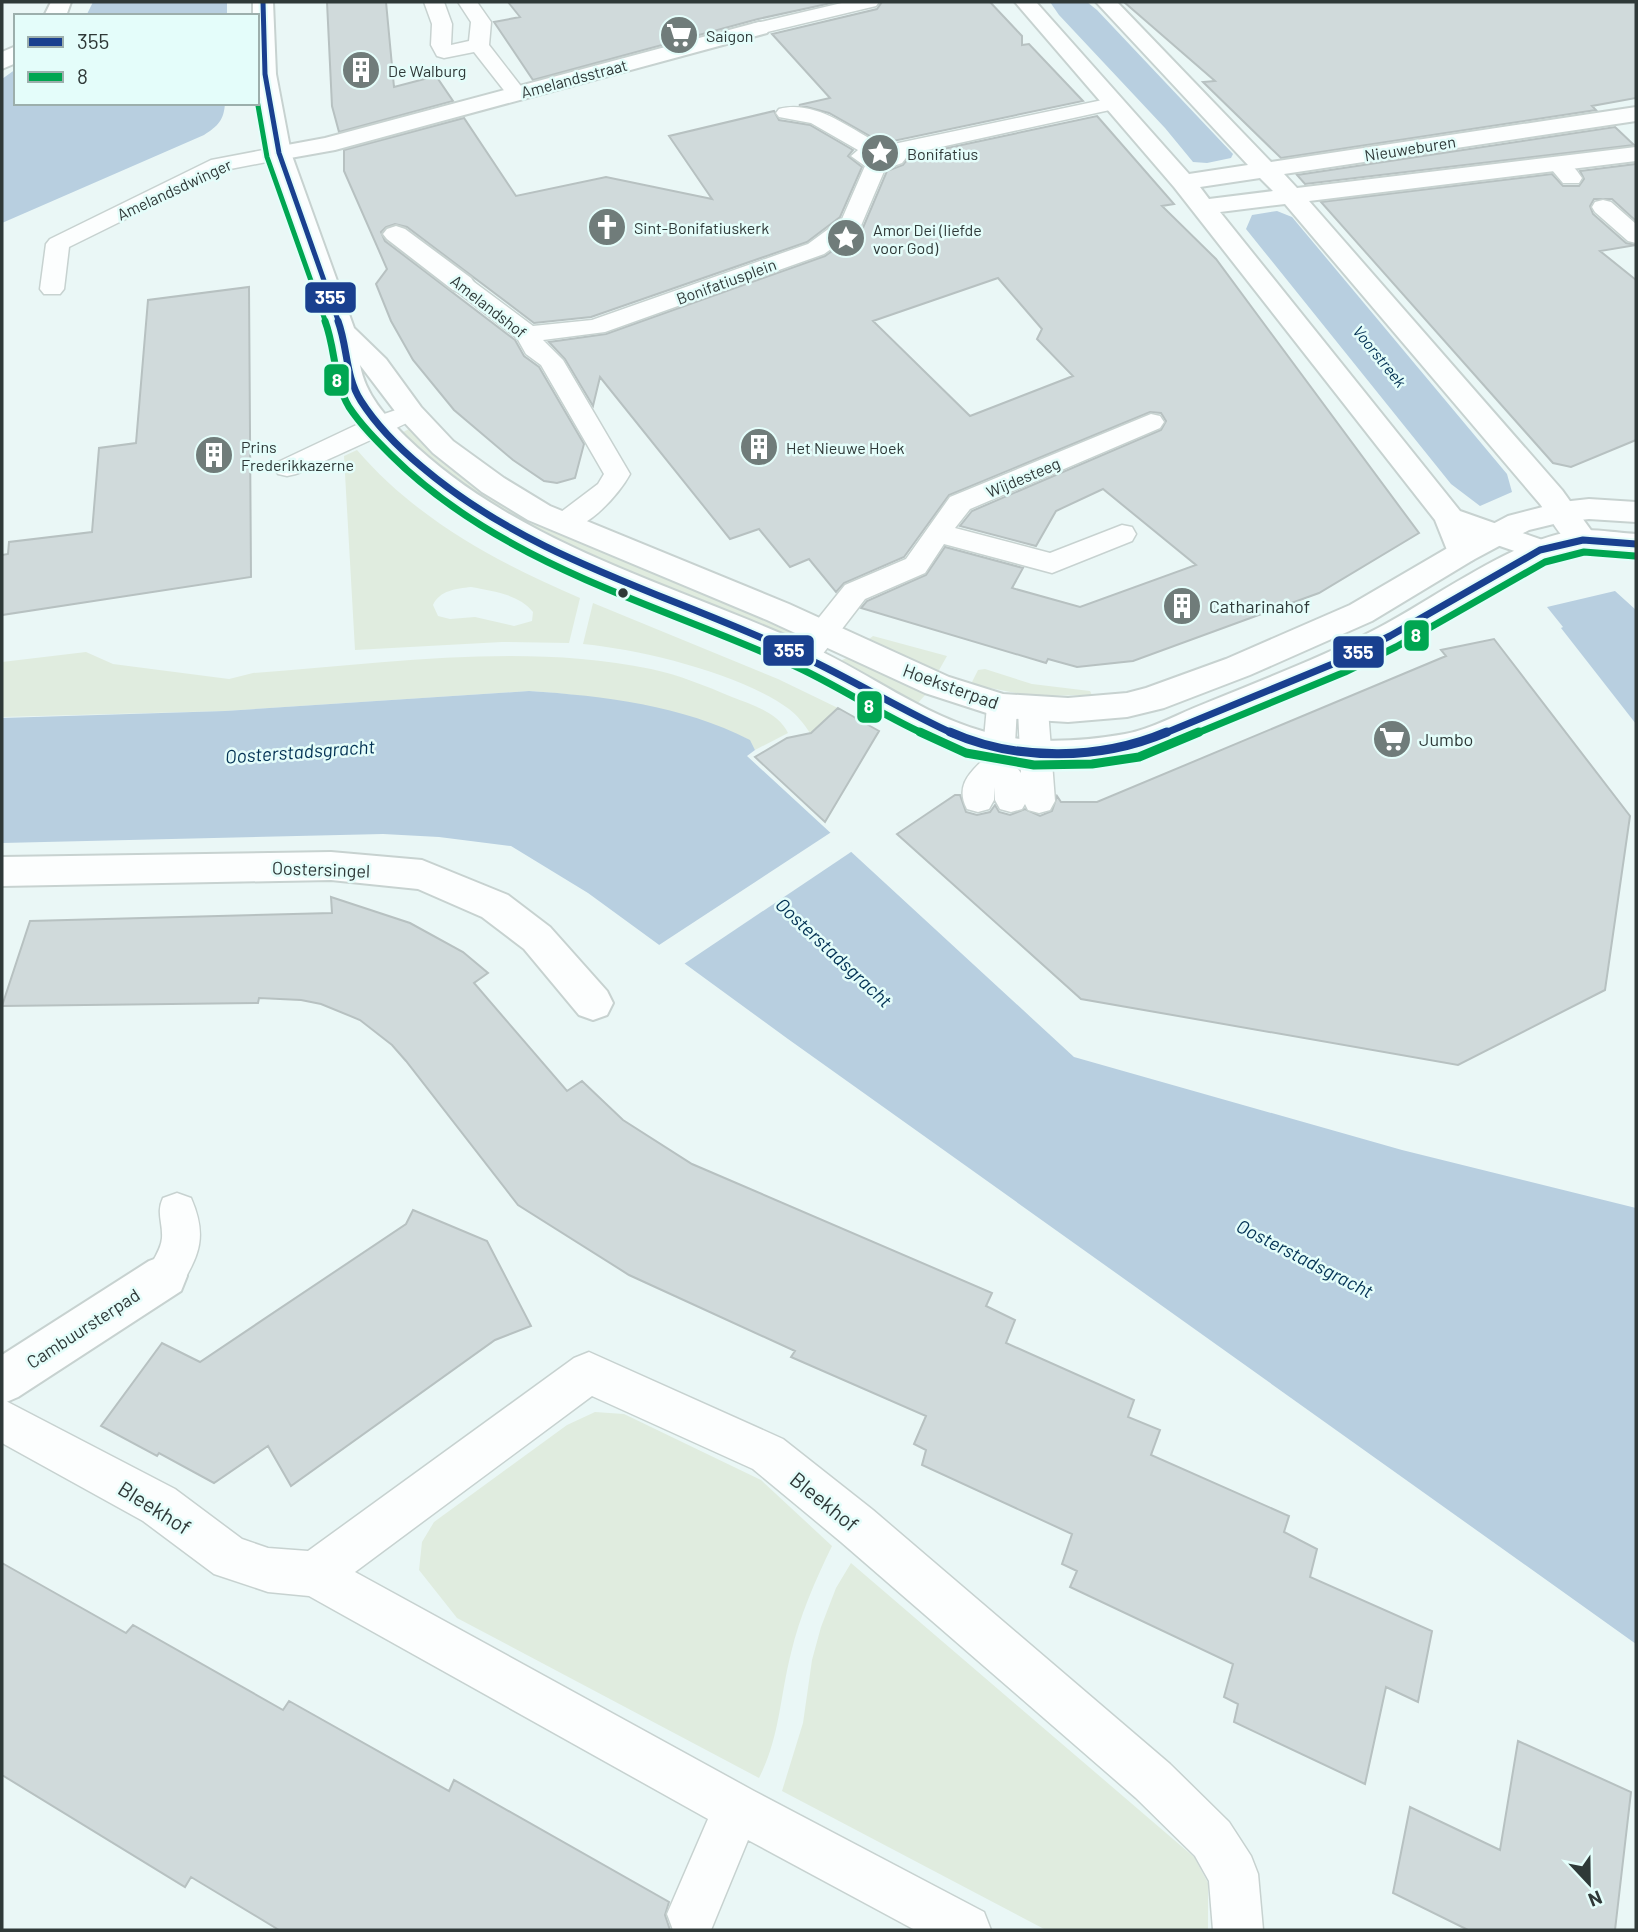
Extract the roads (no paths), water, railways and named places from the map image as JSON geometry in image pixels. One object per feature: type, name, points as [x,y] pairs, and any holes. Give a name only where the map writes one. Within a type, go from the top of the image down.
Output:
[{"type":"street","points":[[264,2],[265,74],[279,153],[342,331],[348,375],[360,400],[378,425]]},
{"type":"street","points":[[1026,2],[1112,104],[1183,182],[1448,516],[1458,536],[1462,553]]},
{"type":"street","points":[[1106,2],[1290,195],[1562,512],[1583,540]]},
{"type":"street","name":"Amelandsstraat","points":[[279,153],[327,145],[759,28]]},
{"type":"street","name":"Nieuweburen","points":[[1183,182],[1636,114]]},
{"type":"street","name":"Nieuweburen","points":[[1203,207],[1290,195],[1564,171],[1636,154]]},
{"type":"street","name":"Amelandshof","points":[[396,234],[462,284]]},
{"type":"street","points":[[342,331],[376,365],[411,413]]},
{"type":"street","name":"Hoeksterpad","points":[[411,413],[443,447],[493,485],[539,513],[813,645],[919,719],[970,741],[998,757],[1118,749],[1174,731],[1340,661],[1390,636],[1540,550],[1583,540],[1636,544]]},
{"type":"street","name":"Hoeksterpad","points":[[378,425],[411,458],[457,497],[533,542],[813,645],[1017,708],[1114,707],[1177,691],[1361,613],[1462,553],[1519,523],[1562,512],[1589,509],[1636,512]]},
{"type":"street","points":[[1448,516],[1540,550]]},
{"type":"street","name":"Oostersingel","points":[[2,872],[331,866],[422,875],[495,906],[537,938],[593,1003]]},
{"type":"street","name":"Cambuursterpad","points":[[2,1381],[165,1276]]},
{"type":"lane","points":[[434,2],[442,24],[440,45],[444,52],[479,45]]},
{"type":"lane","points":[[468,2],[481,22],[479,45],[517,94]]},
{"type":"lane","name":"Amelandsstraat","points":[[759,28],[869,2]]},
{"type":"lane","points":[[786,113],[817,117],[880,153],[1112,104]]},
{"type":"lane","name":"Amelandsdwinger","points":[[52,289],[58,244],[219,164],[279,153]]},
{"type":"lane","name":"Bonifatiusplein","points":[[528,334],[596,327],[816,249],[852,223],[880,153]]},
{"type":"lane","points":[[1603,207],[1636,236]]},
{"type":"lane","name":"Amelandshof","points":[[462,284],[528,334],[535,349],[551,360],[617,474],[608,490],[563,524]]},
{"type":"lane","points":[[287,468],[378,425],[411,413]]},
{"type":"lane","name":"Wijdesteeg","points":[[813,645],[855,592],[917,564],[960,503],[1151,422]]},
{"type":"lane","points":[[938,533],[1052,563],[1122,534]]},
{"type":"lane","points":[[998,757],[1011,783],[1025,801],[1035,753],[1017,708]]},
{"type":"lane","points":[[978,800],[979,783],[998,757],[1017,708]]},
{"type":"lane","points":[[165,1276],[183,1238],[177,1211]]},
{"type":"lane","name":"Bleekhof","points":[[314,1574],[589,1373],[768,1454],[899,1562],[1153,1781],[1212,1839],[1233,1874],[1238,1930]]},
{"type":"lane","name":"Bleekhof","points":[[2,1420],[159,1505],[230,1558],[268,1570],[314,1574],[737,1808],[966,1930]]},
{"type":"lane","points":[[692,1914],[737,1808]]},
{"type":"water","points":[[93,2],[227,2],[227,14],[87,14]]},
{"type":"water","points":[[1050,2],[1087,2],[1097,10],[1233,154],[1231,158],[1207,163],[1193,162]]},
{"type":"water","points":[[14,70],[14,105],[225,105],[219,122],[204,135],[2,223],[2,79]]},
{"type":"water","name":"Voorstreek","points":[[1277,211],[1292,217],[1507,474],[1512,492],[1480,506],[1451,484],[1246,229],[1252,215]]},
{"type":"water","points":[[1615,591],[1636,610],[1636,724],[1547,607]]},
{"type":"water","name":"Oosterstadsgracht","points":[[529,691],[614,699],[670,710],[724,728],[750,740],[755,750],[747,756],[1074,1057],[1402,1150],[1636,1208],[1636,1644],[788,1039],[588,893],[511,846],[439,837],[383,834],[2,843],[2,718],[225,711]]},
{"type":"place","name":"Saigon","points":[[679,35]]},
{"type":"place","name":"De Walburg","points":[[361,70]]},
{"type":"place","name":"Bonifatius","points":[[880,153]]},
{"type":"place","name":"Sint-Bonifatiuskerk","points":[[607,227]]},
{"type":"place","name":"Amor Dei (liefde voor God)","points":[[846,238]]},
{"type":"place","name":"Het Nieuwe Hoek","points":[[759,447]]},
{"type":"place","name":"Prins Frederikkazerne","points":[[214,455]]},
{"type":"place","name":"Catharinahof","points":[[1182,606]]},
{"type":"place","name":"Jumbo","points":[[1392,739]]}]
